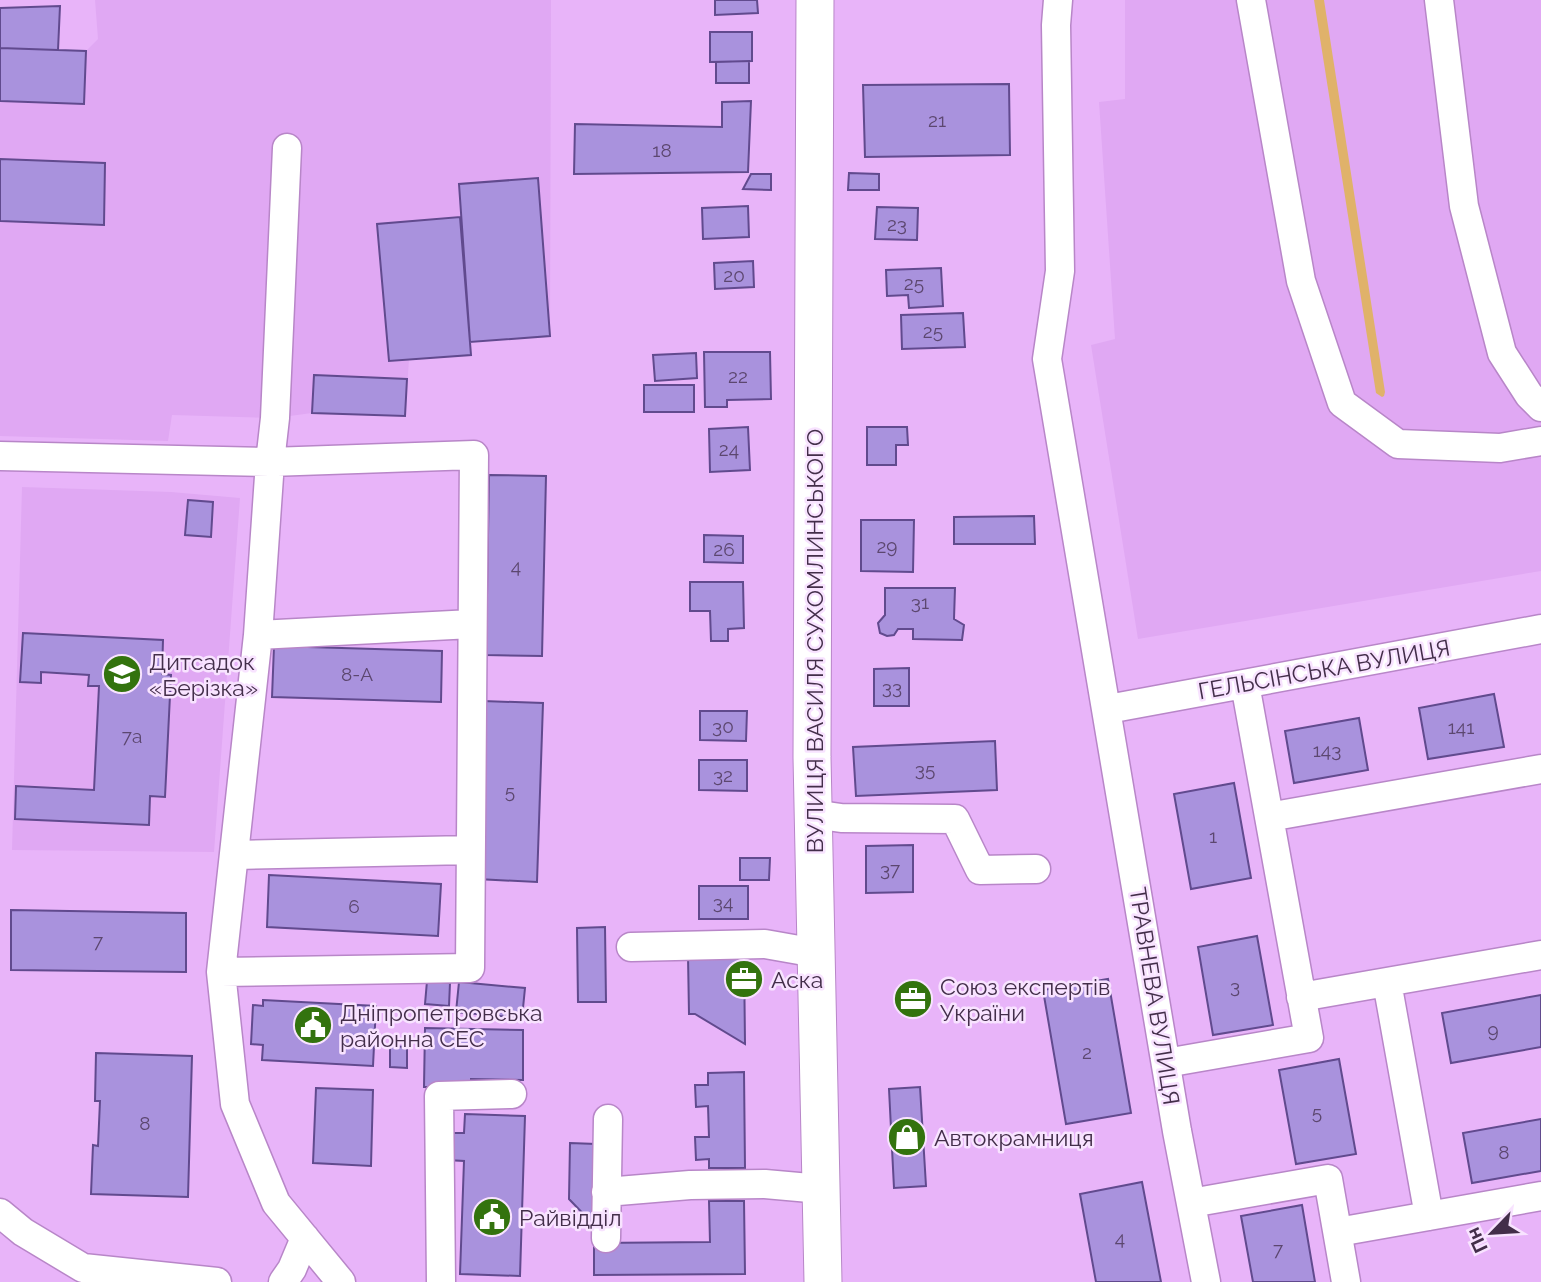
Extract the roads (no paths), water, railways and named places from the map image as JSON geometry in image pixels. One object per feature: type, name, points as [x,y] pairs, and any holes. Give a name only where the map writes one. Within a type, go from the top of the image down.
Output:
[{"type":"main road","name":"ВУЛИЦЯ ВАСИЛЯ СУХОМЛИНСЬКОГО","points":[[815,0],[813,814],[823,1282]]},
{"type":"street","name":"ТРАВНЕВА ВУЛИЦЯ","points":[[1058,0],[1056,25],[1060,271],[1047,359],[1166,1063],[1206,1282]]},
{"type":"street","points":[[1251,0],[1301,281],[1342,403],[1398,444],[1500,448],[1541,441]]},
{"type":"street","points":[[1439,0],[1467,219],[1502,353],[1529,396],[1541,407]]},
{"type":"street","points":[[287,148],[275,418],[258,635],[236,855],[221,972],[235,1104],[276,1203],[341,1282]]},
{"type":"street","points":[[0,456],[270,462],[474,455],[470,968],[221,972]]},
{"type":"street","points":[[258,635],[472,624]]},
{"type":"street","name":"ГЕЛЬСІНСЬКА ВУЛИЦЯ","points":[[1108,709],[1541,629]]},
{"type":"street","points":[[1166,1063],[1309,1038],[1245,684]]},
{"type":"street","points":[[1269,817],[1541,769]]},
{"type":"street","points":[[813,814],[841,818],[955,820],[980,870],[1036,869]]},
{"type":"street","points":[[236,855],[470,850]]},
{"type":"street","points":[[631,947],[765,944],[816,953]]},
{"type":"street","points":[[1301,997],[1541,955]]},
{"type":"street","points":[[1387,982],[1429,1216]]},
{"type":"street","points":[[441,1282],[439,1096],[512,1094]]},
{"type":"street","points":[[606,1238],[608,1119]]},
{"type":"street","points":[[1191,1203],[1328,1179],[1346,1282]]},
{"type":"street","points":[[606,1192],[690,1185],[765,1184],[821,1189]]},
{"type":"street","points":[[1338,1232],[1541,1196]]},
{"type":"street","points":[[0,1213],[11,1235],[83,1275],[217,1282]]},
{"type":"street","points":[[283,1282],[292,1269],[305,1238]]},
{"type":"place","name":"Дитсадок «Берізка»","points":[[122,674]]},
{"type":"place","name":"Аска","points":[[744,979]]},
{"type":"place","name":"Союз експертів України","points":[[913,999]]},
{"type":"place","name":"Дніпропетровська районна СЕС","points":[[313,1025]]},
{"type":"place","name":"Автокрамниця","points":[[907,1137]]},
{"type":"place","name":"Райвідділ","points":[[492,1217]]}]
